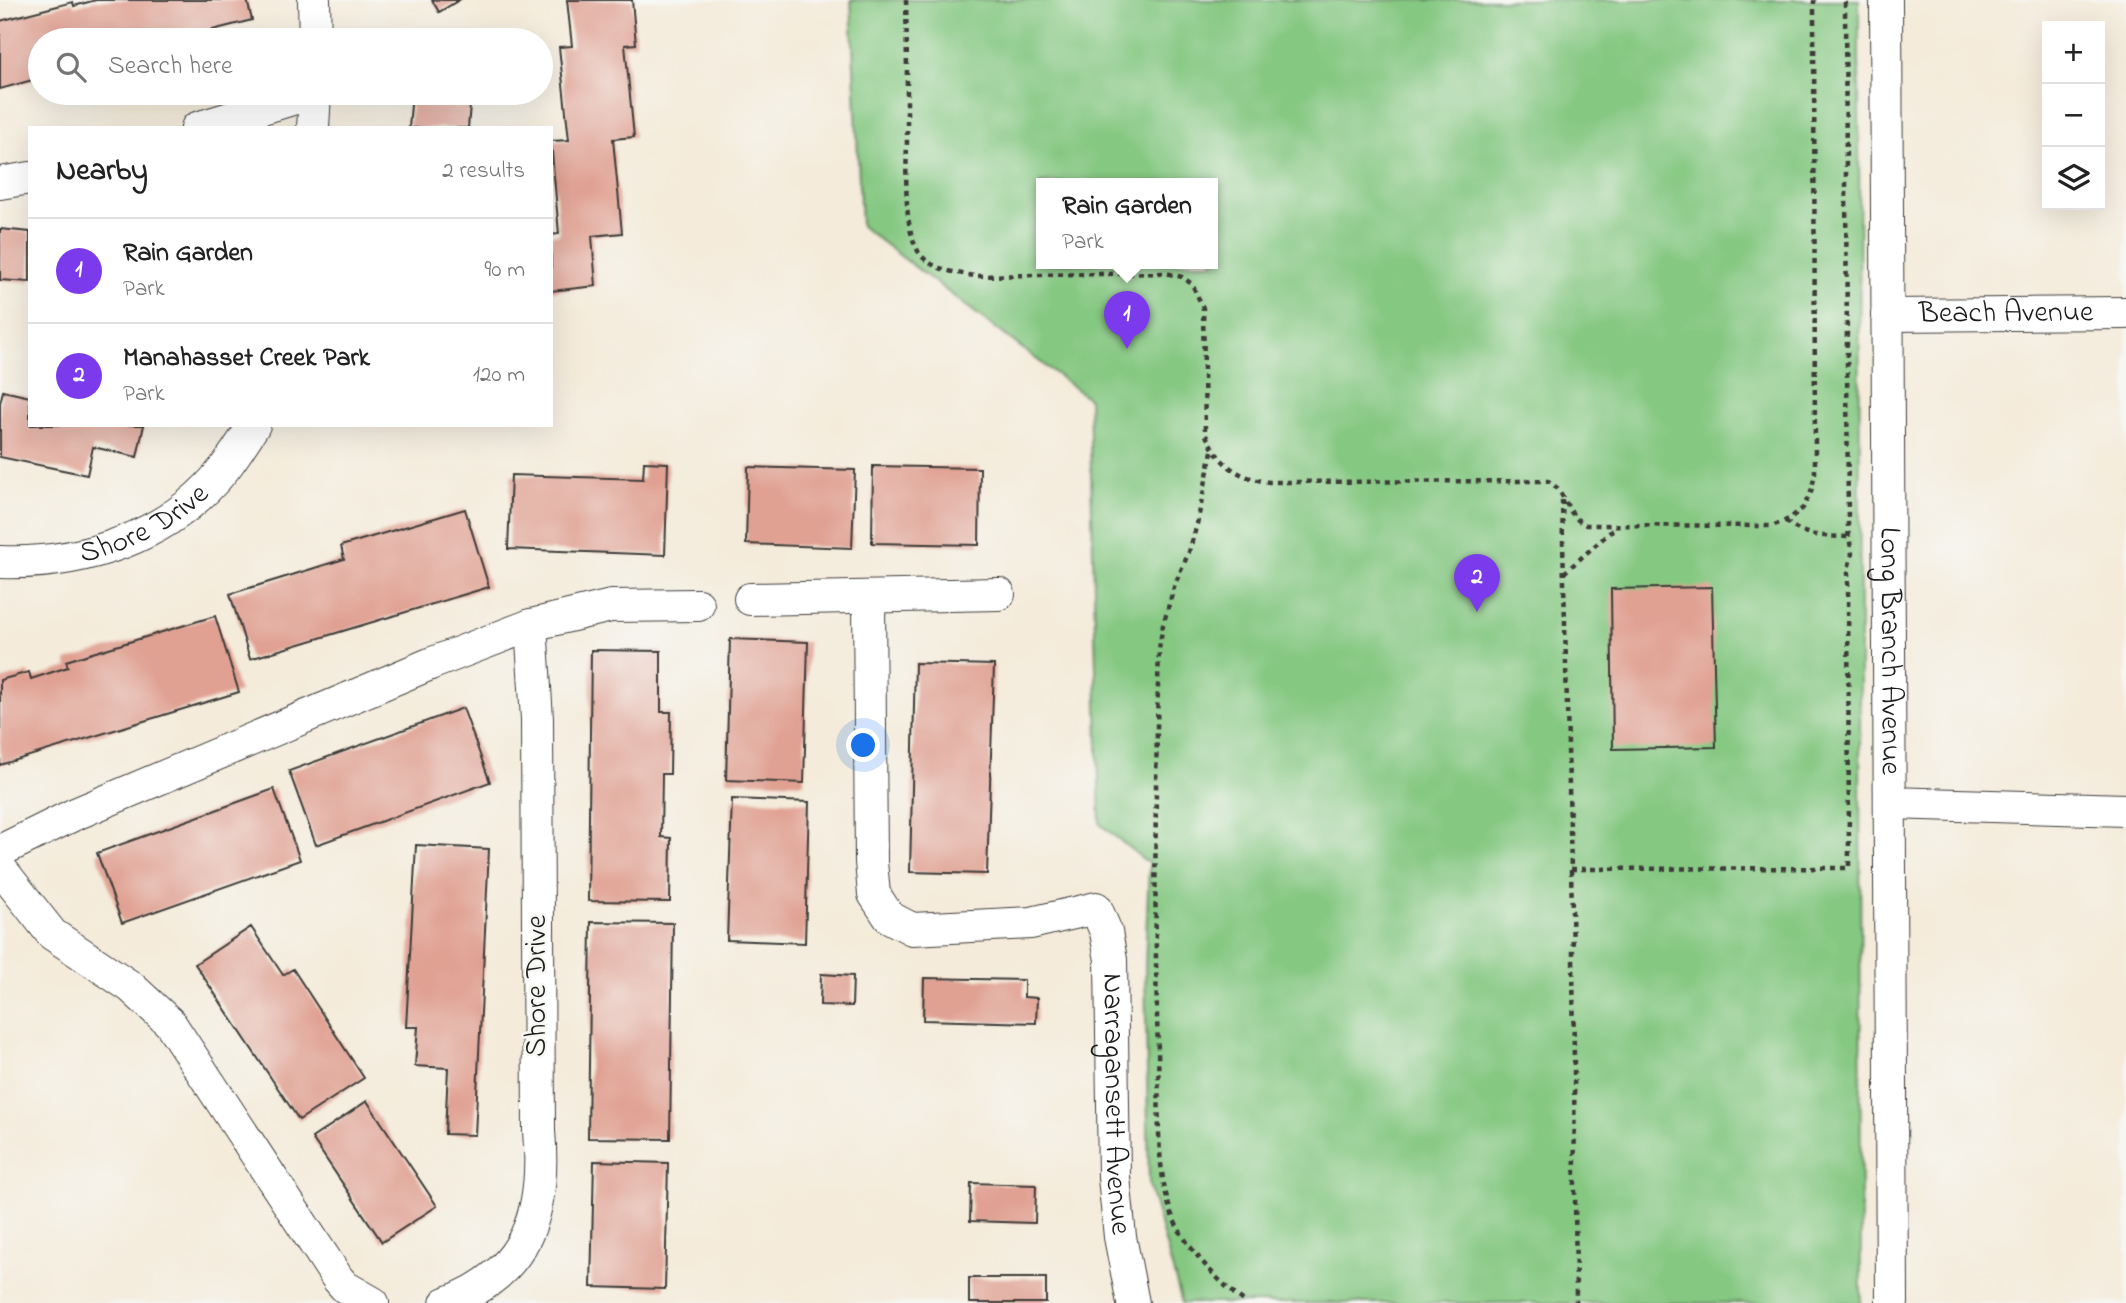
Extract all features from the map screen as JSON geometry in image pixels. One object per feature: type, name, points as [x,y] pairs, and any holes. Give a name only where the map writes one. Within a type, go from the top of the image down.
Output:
[{"type":"street","points":[[314,0],[315,28]]},
{"type":"street","name":"Long Branch Avenue","points":[[1886,0],[1892,1303]]},
{"type":"street","points":[[204,126],[273,105]]},
{"type":"street","points":[[313,105],[313,126]]},
{"type":"street","points":[[0,183],[28,178]]},
{"type":"street","name":"Beach Avenue","points":[[1886,315],[2126,313]]},
{"type":"street","name":"Shore Drive","points":[[0,562],[18,563],[82,555],[137,538],[192,502],[223,471],[253,427]]},
{"type":"street","points":[[750,600],[999,594]]},
{"type":"street","name":"Narragansett Avenue","points":[[869,597],[871,862],[874,894],[889,917],[912,929],[973,927],[1031,923],[1096,908],[1106,932],[1111,960],[1114,1177],[1120,1237],[1133,1303]]},
{"type":"street","points":[[0,851],[73,815],[430,663],[531,625],[611,606],[698,605]]},
{"type":"street","name":"Shore Drive","points":[[446,1303],[500,1274],[512,1262],[530,1226],[538,1198],[541,1158],[537,719],[531,625]]},
{"type":"street","points":[[1890,803],[2126,810]]},
{"type":"street","points":[[0,868],[52,934],[131,987],[170,1023],[338,1279],[345,1287],[373,1303]]},
{"type":"path","points":[[906,0],[907,180],[910,232],[919,253],[934,265],[975,276],[1166,273],[1182,277],[1192,284],[1203,308],[1205,433],[1212,450],[1236,473],[1261,481],[1548,481],[1557,486],[1577,521],[1596,526],[1772,526],[1786,521],[1803,508],[1811,492],[1815,474],[1814,0]]},
{"type":"path","points":[[1571,869],[1849,868],[1848,569],[1852,554],[1849,537],[1845,0]]},
{"type":"path","points":[[1212,450],[1197,524],[1189,552],[1175,584],[1159,649],[1155,954],[1161,1176],[1173,1219],[1184,1236],[1216,1276],[1247,1303]]},
{"type":"path","points":[[1562,496],[1571,869],[1576,1303]]},
{"type":"path","points":[[1786,521],[1793,528],[1815,536],[1849,537]]},
{"type":"path","points":[[1564,573],[1617,526]]},
{"type":"green space","points":[[851,0],[1859,0],[1861,1303],[1182,1303],[1149,1185],[1145,966],[1149,864],[1100,824],[1089,399],[861,226]]},
{"type":"building","points":[[96,0],[247,0],[252,20],[220,28],[28,28],[28,81],[0,89],[0,21],[73,2],[74,6]]},
{"type":"building","points":[[432,0],[459,0],[439,12]]},
{"type":"building","points":[[567,0],[632,0],[636,44],[625,45],[634,137],[613,139],[622,233],[592,236],[596,286],[553,291],[553,235],[559,234],[553,141],[569,140],[559,47],[572,46]]},
{"type":"building","points":[[411,105],[470,105],[468,126],[409,126]]},
{"type":"building","points":[[0,229],[28,232],[28,282],[0,280]]},
{"type":"building","points":[[3,391],[28,397],[28,427],[144,427],[137,457],[93,447],[87,475],[0,457],[0,403]]},
{"type":"building","points":[[644,462],[668,463],[665,555],[508,549],[511,475],[643,479]]},
{"type":"building","points":[[873,466],[980,468],[979,545],[872,543]]},
{"type":"building","points":[[748,467],[855,470],[852,548],[746,544]]},
{"type":"building","points":[[465,509],[489,587],[250,659],[230,594],[344,559],[341,546]]},
{"type":"building","points":[[1712,587],[1716,747],[1613,749],[1611,589]]},
{"type":"building","points":[[215,616],[239,692],[0,765],[0,680],[29,672],[31,679],[68,667],[66,661]]},
{"type":"building","points":[[730,639],[808,642],[804,783],[726,780]]},
{"type":"building","points":[[591,650],[661,651],[661,712],[671,712],[670,774],[662,774],[661,837],[671,838],[670,902],[588,901]]},
{"type":"building","points":[[915,663],[994,665],[987,874],[910,872]]},
{"type":"building","points":[[463,708],[490,782],[316,845],[289,771]]},
{"type":"building","points":[[274,789],[300,860],[122,923],[97,853]]},
{"type":"building","points":[[732,799],[809,802],[805,943],[727,940]]},
{"type":"building","points":[[416,845],[489,849],[475,1135],[445,1134],[448,1068],[415,1066],[418,1027],[406,1027]]},
{"type":"building","points":[[591,922],[673,923],[670,1139],[588,1138]]},
{"type":"building","points":[[251,927],[283,975],[293,969],[364,1078],[299,1120],[195,964]]},
{"type":"building","points":[[821,974],[853,976],[852,1006],[820,1005]]},
{"type":"building","points":[[924,978],[1024,980],[1024,997],[1037,998],[1036,1023],[923,1020]]},
{"type":"building","points":[[367,1101],[437,1206],[382,1242],[312,1138]]},
{"type":"building","points":[[594,1161],[668,1163],[665,1289],[591,1287]]},
{"type":"building","points":[[971,1183],[1036,1185],[1035,1223],[970,1221]]},
{"type":"building","points":[[969,1278],[1046,1278],[1046,1303],[969,1303]]},
{"type":"place","name":"Rain Garden","points":[[1127,349]]},
{"type":"place","name":"Manahasset Creek Park","points":[[1477,612]]}]
